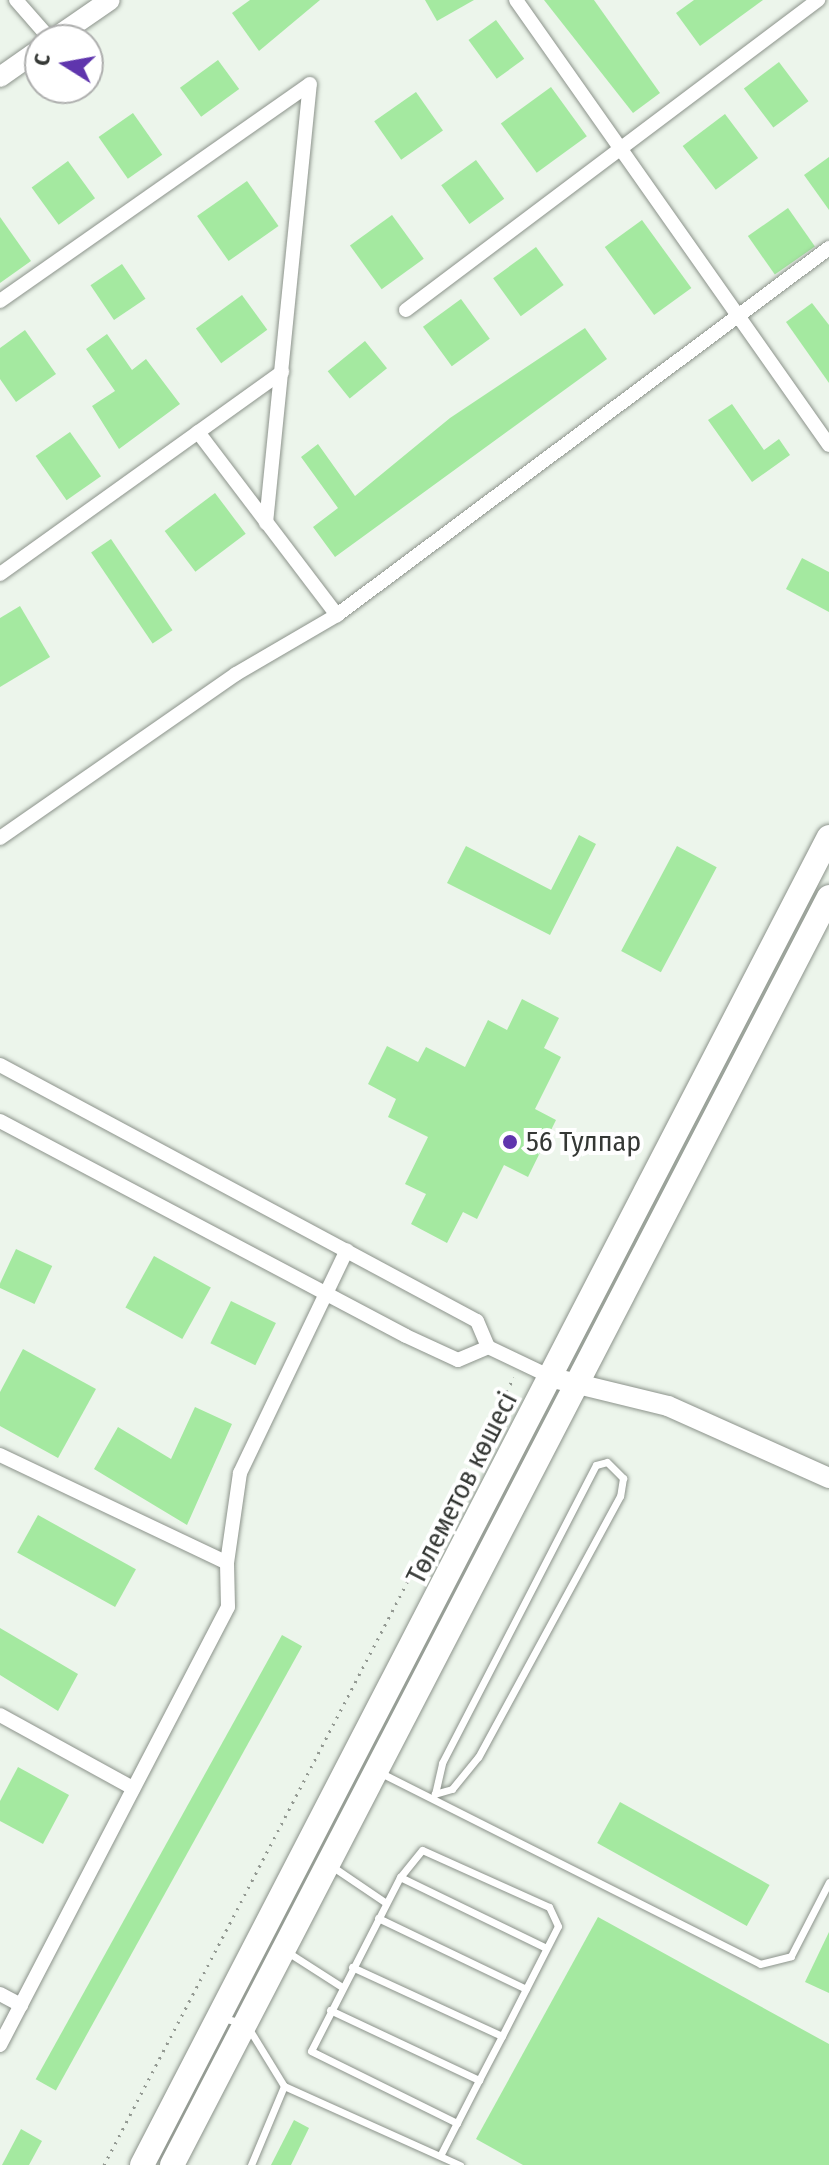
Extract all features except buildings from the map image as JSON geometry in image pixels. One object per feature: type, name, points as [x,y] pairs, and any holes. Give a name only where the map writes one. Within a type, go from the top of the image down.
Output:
[{"type":"main road","name":"Төлеметов көшесі","points":[[172,2165],[328,1863],[379,1772],[721,1049],[829,837]]},
{"type":"main road","name":"Төлеметов көшесі","points":[[142,2165],[563,1382],[747,1057],[829,897]]},
{"type":"main road","points":[[721,1049],[747,1057]]},
{"type":"street","points":[[16,0],[37,24]]},
{"type":"street","points":[[75,24],[110,0]]},
{"type":"street","points":[[516,0],[616,148],[829,445]]},
{"type":"street","points":[[406,310],[616,148],[818,0]]},
{"type":"street","points":[[0,77],[24,60]]},
{"type":"street","points":[[0,301],[310,84],[266,523]]},
{"type":"street","points":[[0,838],[236,674],[337,615],[829,248]]},
{"type":"street","points":[[0,574],[282,372]]},
{"type":"street","points":[[198,432],[337,615]]},
{"type":"street","points":[[0,1065],[477,1321],[488,1347],[563,1382],[668,1406],[829,1478]]},
{"type":"street","points":[[0,1121],[325,1294],[458,1360],[488,1347]]},
{"type":"street","points":[[0,2045],[228,1607],[227,1563],[240,1473],[347,1250]]},
{"type":"street","points":[[0,1455],[227,1563]]},
{"type":"street","points":[[0,1715],[133,1788]]},
{"type":"street","points":[[0,1994],[21,2005]]},
{"type":"lane","points":[[596,1465],[617,1466],[620,1496],[486,1743],[452,1789],[435,1794],[442,1763],[596,1465]]},
{"type":"lane","points":[[379,1772],[435,1794],[760,1964],[791,1956],[829,1882]]},
{"type":"lane","points":[[441,2154],[502,2036],[526,1989],[546,1948],[558,1926],[549,1907],[431,1850],[414,1853],[311,2043],[314,2056],[457,2123]]},
{"type":"lane","points":[[328,1863],[386,1903]]},
{"type":"lane","points":[[400,1877],[546,1948]]},
{"type":"lane","points":[[378,1918],[526,1989]]},
{"type":"lane","points":[[283,1950],[342,1987]]},
{"type":"lane","points":[[352,1967],[502,2036]]},
{"type":"lane","points":[[330,2010],[479,2080]]},
{"type":"lane","points":[[220,2017],[246,2024],[284,2086],[460,2165]]},
{"type":"lane","points":[[251,2165],[284,2086]]},
{"type":"path","points":[[104,2165],[521,1363]]},
{"type":"place","name":"56 Тулпар","points":[[510,1142]]}]
